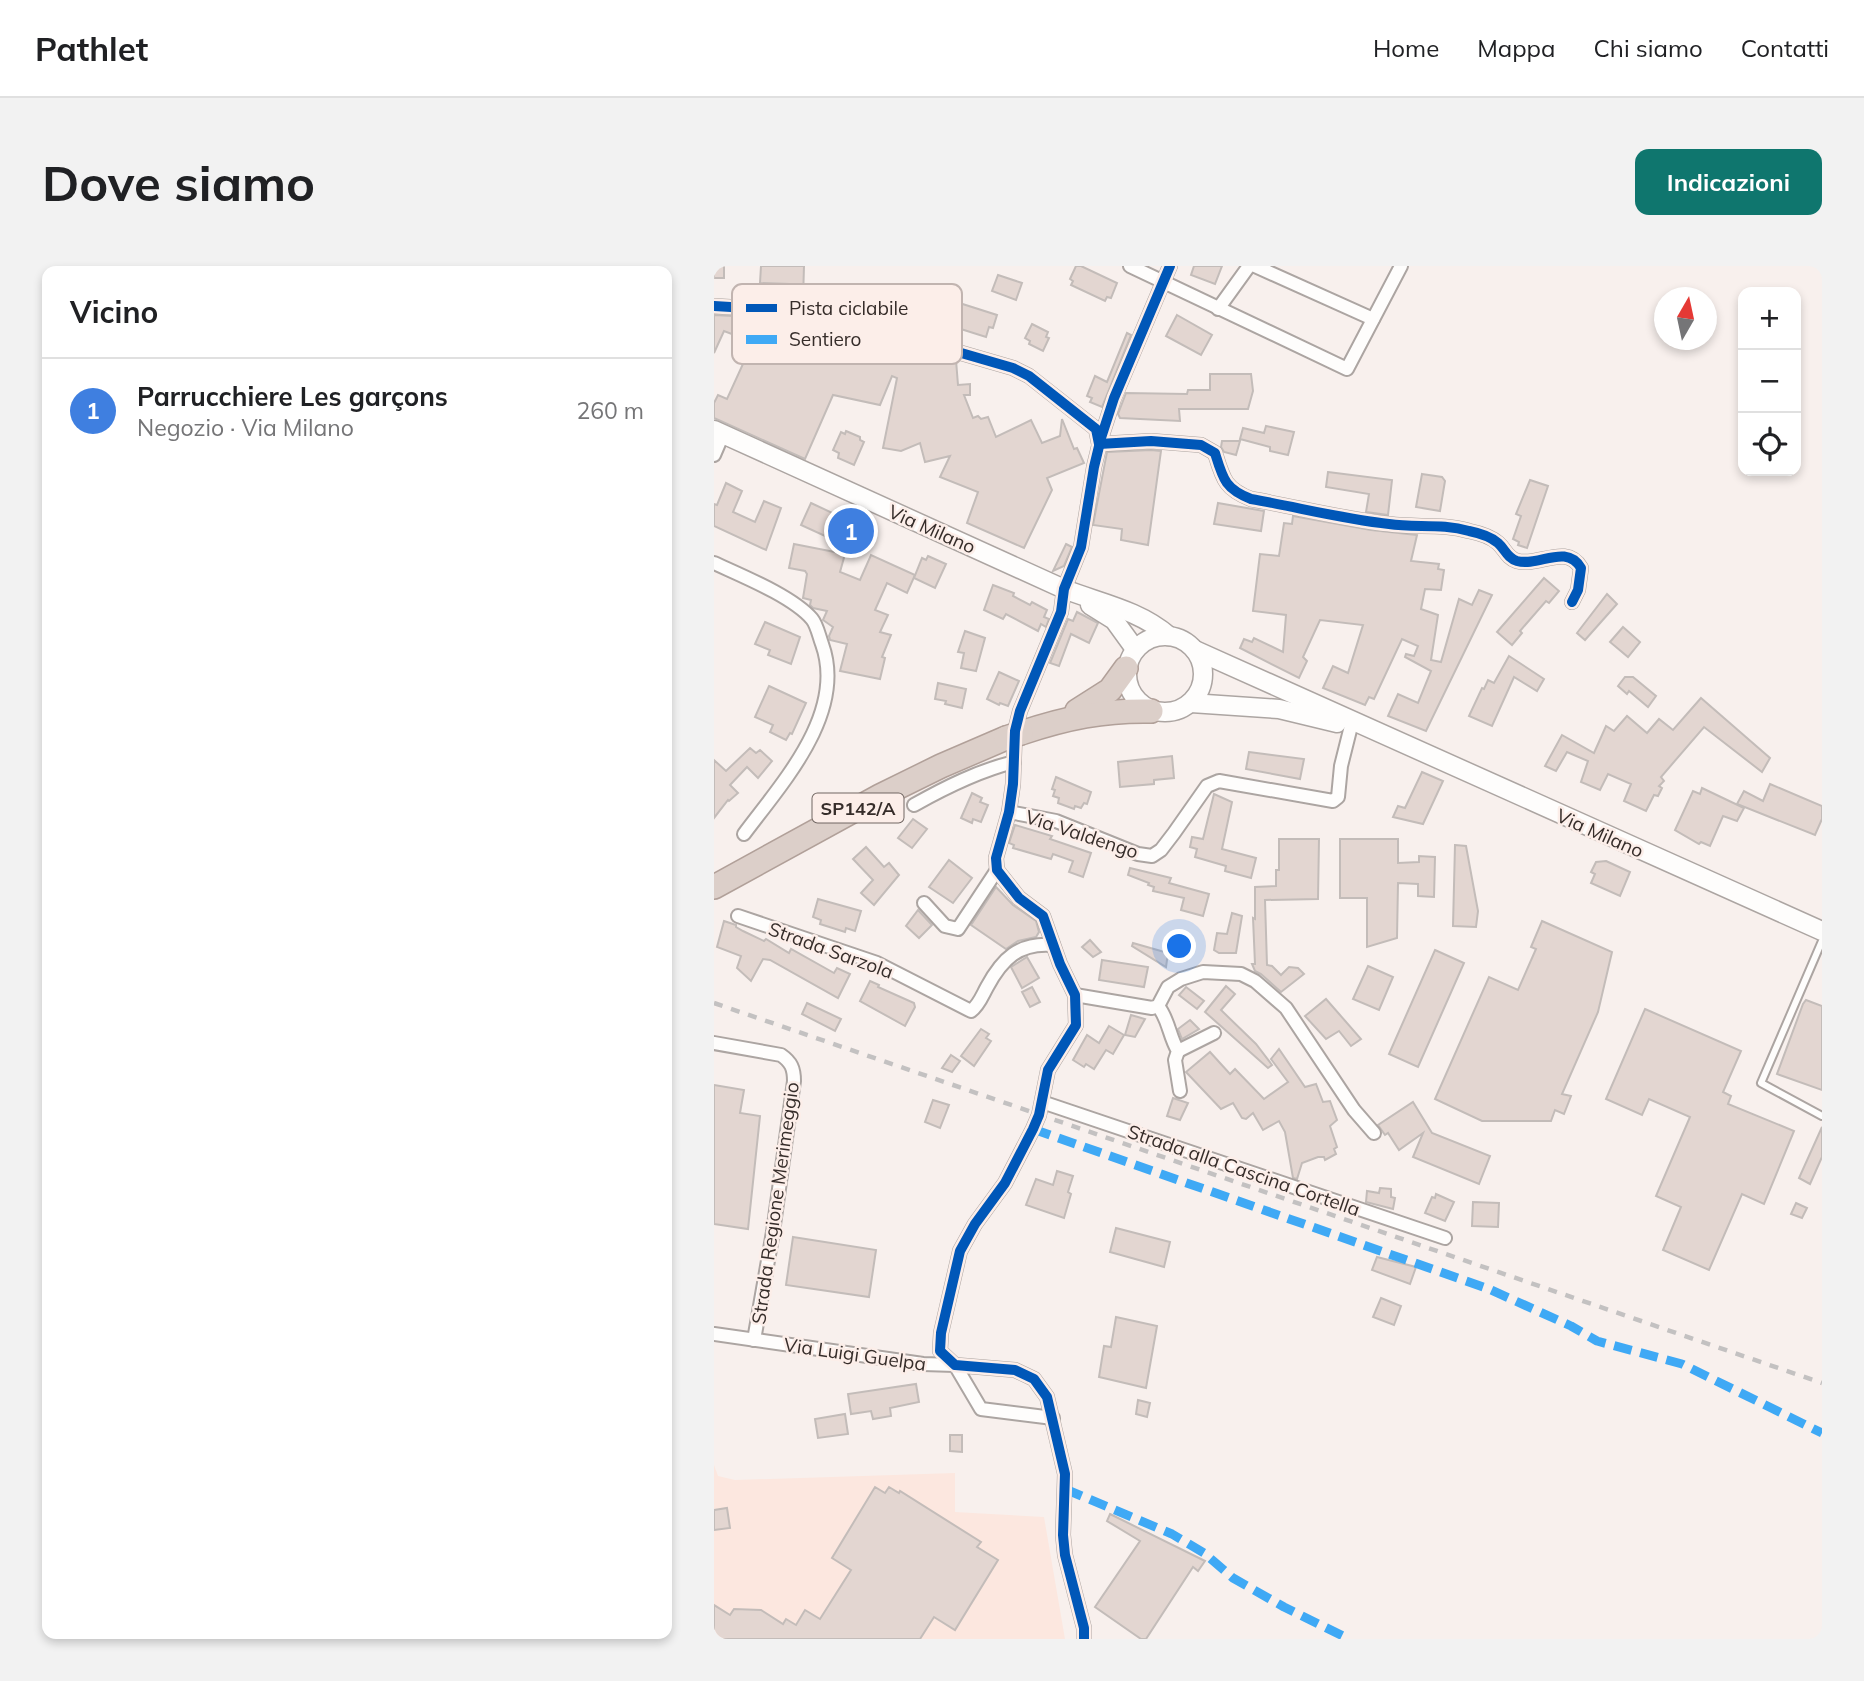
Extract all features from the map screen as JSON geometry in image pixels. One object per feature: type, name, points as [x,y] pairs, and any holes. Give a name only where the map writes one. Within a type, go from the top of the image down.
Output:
[{"type":"highway","name":"SP142/A","points":[[1062,720],[1110,690],[1130,659]]},
{"type":"highway","name":"SP142/A","points":[[714,887],[880,796],[941,766],[1013,736],[1062,720],[1115,710],[1152,710]]},
{"type":"main road","name":"Via Milano","points":[[718,432],[1069,591],[1154,623],[1169,636]]},
{"type":"main road","name":"Via Milano","points":[[1069,591],[1114,620],[1130,659]]},
{"type":"main road","points":[[1169,636],[1188,643],[1195,650],[1203,672],[1202,683],[1191,703],[1172,712],[1152,710],[1140,704],[1131,694],[1126,682],[1130,659],[1150,638],[1169,636]]},
{"type":"main road","name":"Via Milano","points":[[1195,650],[1822,930]]},
{"type":"main road","name":"Via Milano","points":[[1191,703],[1279,709],[1378,733]]},
{"type":"street","points":[[1130,266],[1347,369],[1401,266]]},
{"type":"street","points":[[923,903],[945,926],[958,929],[997,870],[997,849],[1009,812],[1015,731],[1020,711],[1069,591],[1082,547],[1099,444],[1114,398],[1170,266]]},
{"type":"street","points":[[1218,309],[1249,266]]},
{"type":"street","points":[[1255,266],[1373,319]]},
{"type":"street","points":[[714,306],[732,307]]},
{"type":"street","points":[[962,353],[1013,368],[1029,376],[1096,429],[1099,444]]},
{"type":"street","points":[[714,455],[718,432]]},
{"type":"street","points":[[1099,444],[1151,441],[1200,445],[1215,453],[1227,487],[1251,499],[1390,524],[1465,530],[1487,536],[1499,543],[1508,556],[1516,561],[1565,556],[1576,560],[1581,568],[1578,590],[1572,602]]},
{"type":"street","points":[[714,563],[778,593],[813,620],[827,660],[825,697],[807,748],[744,834]]},
{"type":"street","name":"Via Valdengo","points":[[1009,812],[1055,821],[1138,854],[1152,856],[1161,850],[1207,786],[1219,781],[1333,801],[1338,797],[1341,766],[1351,726]]},
{"type":"street","points":[[914,805],[954,783],[989,768],[1014,762]]},
{"type":"street","points":[[997,870],[1019,898],[1043,916],[1075,995],[1076,1025],[1048,1070],[1033,1129],[1004,1183],[960,1251],[941,1333],[940,1351],[955,1365],[981,1409],[1053,1418]]},
{"type":"street","name":"Strada Sarzola","points":[[738,916],[877,963],[971,1011],[977,1006],[999,964],[1024,948],[1041,944],[1054,945]]},
{"type":"street","points":[[1075,995],[1152,1008],[1158,1006],[1168,986],[1181,979],[1203,972],[1241,974],[1255,981],[1286,1008],[1354,1110],[1374,1133]]},
{"type":"street","points":[[1158,1006],[1166,1017],[1170,1037],[1178,1051]]},
{"type":"street","points":[[1180,1091],[1175,1060],[1178,1051],[1214,1033]]},
{"type":"street","name":"Strada Regione Merimeggio","points":[[714,1042],[781,1055],[794,1069],[773,1232],[754,1340]]},
{"type":"street","name":"Strada alla Cascina Cortella","points":[[1042,1102],[1445,1238]]},
{"type":"street","name":"Via Luigi Guelpa","points":[[714,1334],[923,1364],[955,1365]]},
{"type":"street","points":[[955,1365],[1015,1370],[1034,1379],[1047,1397],[1065,1474],[1065,1555],[1084,1628],[1084,1639]]},
{"type":"lane","points":[[1822,940],[1761,1083],[1822,1116]]},
{"type":"lane","points":[[1814,961],[1822,965]]},
{"type":"shaded area","points":[[714,1465],[718,1476],[735,1480],[955,1473],[955,1512],[1044,1517],[1065,1639],[714,1639]]},
{"type":"building","points":[[714,266],[724,266],[724,278],[714,278]]},
{"type":"building","points":[[761,266],[804,266],[803,284],[760,283]]},
{"type":"building","points":[[1076,266],[1117,283],[1111,298],[1107,297],[1105,301],[1071,285],[1073,281],[1070,279]]},
{"type":"building","points":[[1194,266],[1222,266],[1215,284],[1191,275]]},
{"type":"building","points":[[998,275],[1022,283],[1016,300],[992,291]]},
{"type":"building","points":[[962,304],[997,315],[993,328],[989,327],[986,337],[962,329]]},
{"type":"building","points":[[714,315],[732,316],[732,334],[724,331],[714,353]]},
{"type":"building","points":[[1177,315],[1212,335],[1201,355],[1166,336]]},
{"type":"building","points":[[1032,324],[1048,332],[1046,337],[1049,338],[1043,351],[1029,344],[1030,341],[1025,338]]},
{"type":"building","points":[[1127,333],[1131,335],[1102,407],[1090,402],[1092,398],[1087,396],[1095,376],[1107,382]]},
{"type":"building","points":[[743,364],[956,364],[958,385],[970,384],[970,395],[964,395],[973,418],[988,417],[996,437],[1031,420],[1042,443],[1060,436],[1062,419],[1074,449],[1077,448],[1084,463],[1047,478],[1052,490],[1024,548],[967,523],[978,492],[940,477],[950,456],[925,462],[920,443],[901,451],[883,448],[897,378],[892,376],[880,405],[833,395],[805,459],[714,418],[714,403],[718,395],[727,399]]},
{"type":"building","points":[[1210,374],[1251,374],[1253,391],[1248,409],[1179,409],[1180,421],[1120,418],[1118,414],[1126,393],[1187,394],[1188,390],[1210,390]]},
{"type":"building","points":[[1266,426],[1294,432],[1288,455],[1240,439],[1243,428],[1264,433]]},
{"type":"building","points":[[846,431],[860,437],[864,442],[854,465],[838,458],[839,453],[833,450],[841,432],[845,434]]},
{"type":"building","points":[[1222,441],[1240,441],[1236,455],[1224,452]]},
{"type":"building","points":[[1161,451],[1148,545],[1121,540],[1122,529],[1093,525],[1107,452]]},
{"type":"building","points":[[1328,472],[1392,480],[1388,515],[1366,512],[1369,494],[1326,487]]},
{"type":"building","points":[[1422,474],[1442,477],[1445,481],[1440,511],[1416,507]]},
{"type":"building","points":[[1530,480],[1548,486],[1527,548],[1518,545],[1519,542],[1513,539],[1521,516],[1516,514]]},
{"type":"building","points":[[726,483],[742,491],[733,512],[755,522],[764,501],[781,508],[766,550],[714,526],[714,504],[717,505]]},
{"type":"building","points":[[811,503],[858,525],[849,547],[801,525]]},
{"type":"building","points":[[1218,503],[1264,511],[1261,531],[1214,524]]},
{"type":"building","points":[[1293,516],[1417,535],[1411,561],[1439,564],[1438,569],[1444,570],[1441,590],[1425,589],[1421,609],[1438,615],[1431,660],[1441,662],[1459,599],[1472,605],[1479,590],[1492,595],[1426,731],[1388,716],[1398,694],[1418,703],[1431,671],[1405,657],[1406,654],[1414,656],[1418,646],[1402,639],[1374,699],[1369,697],[1365,705],[1323,688],[1333,666],[1348,673],[1363,625],[1320,620],[1303,657],[1307,661],[1299,678],[1240,648],[1244,639],[1252,642],[1254,638],[1283,652],[1286,615],[1253,611],[1260,554],[1279,556],[1284,523],[1292,524]]},
{"type":"building","points":[[794,544],[845,554],[840,572],[860,580],[871,555],[915,575],[907,593],[887,583],[875,610],[888,615],[880,632],[891,635],[882,657],[885,658],[880,679],[840,671],[847,644],[830,640],[833,627],[823,620],[827,611],[813,608],[810,605],[811,600],[803,598],[807,574],[805,571],[789,568]]},
{"type":"building","points":[[1066,544],[1072,547],[1064,566],[1053,571]]},
{"type":"building","points":[[928,556],[946,564],[935,588],[914,578],[922,558],[926,560]]},
{"type":"building","points":[[1544,578],[1559,591],[1549,603],[1546,601],[1520,631],[1522,633],[1512,645],[1497,632]]},
{"type":"building","points":[[993,585],[1014,593],[1013,596],[1030,605],[1032,602],[1047,610],[1044,617],[1049,619],[1046,627],[1041,624],[1038,631],[1006,614],[1003,619],[984,610]]},
{"type":"building","points":[[1607,594],[1617,604],[1585,640],[1577,633]]},
{"type":"building","points":[[1077,612],[1098,623],[1089,643],[1071,634],[1059,666],[1050,663],[1068,619],[1073,621]]},
{"type":"building","points":[[765,622],[800,637],[791,664],[768,655],[770,650],[755,644]]},
{"type":"building","points":[[1623,627],[1640,642],[1628,657],[1610,642]]},
{"type":"building","points":[[965,631],[985,638],[976,671],[961,668],[964,653],[958,652]]},
{"type":"building","points":[[1509,656],[1544,679],[1537,691],[1514,677],[1492,726],[1469,716],[1482,688],[1484,689],[1488,680],[1494,683]]},
{"type":"building","points":[[999,672],[1019,681],[1008,706],[987,699]]},
{"type":"building","points":[[1625,677],[1633,677],[1656,696],[1648,707],[1629,691],[1627,694],[1618,686]]},
{"type":"building","points":[[938,683],[966,689],[962,708],[935,699]]},
{"type":"building","points":[[769,686],[806,703],[792,734],[790,733],[786,740],[770,732],[773,725],[755,717]]},
{"type":"building","points":[[1701,698],[1770,758],[1762,772],[1704,727],[1661,777],[1664,781],[1659,786],[1662,788],[1658,796],[1654,795],[1646,811],[1624,801],[1631,784],[1608,774],[1600,790],[1581,782],[1588,761],[1567,752],[1556,771],[1545,766],[1562,735],[1594,753],[1606,726],[1614,731],[1627,716],[1647,733],[1659,719],[1673,730]]},
{"type":"building","points":[[750,748],[756,753],[760,750],[772,761],[758,778],[747,767],[730,785],[738,793],[728,800],[714,818],[714,760],[726,771]]},
{"type":"building","points":[[1249,752],[1304,759],[1300,779],[1246,769]]},
{"type":"building","points":[[1172,756],[1174,778],[1154,780],[1154,784],[1120,787],[1118,762]]},
{"type":"building","points":[[1422,772],[1443,781],[1423,824],[1393,817],[1398,806],[1405,808]]},
{"type":"building","points":[[1056,777],[1091,792],[1087,804],[1084,803],[1081,808],[1075,806],[1074,809],[1058,803],[1059,798],[1053,796],[1055,790],[1052,789]]},
{"type":"building","points":[[1770,784],[1822,806],[1822,819],[1815,835],[1737,804],[1744,791],[1763,801]]},
{"type":"building","points":[[1702,788],[1744,808],[1737,821],[1723,816],[1710,846],[1701,842],[1699,844],[1675,830],[1693,791],[1700,794]]},
{"type":"building","points":[[972,793],[982,798],[980,802],[988,805],[981,822],[973,819],[972,823],[961,818]]},
{"type":"building","points":[[1214,794],[1232,802],[1222,849],[1256,858],[1251,878],[1225,871],[1226,866],[1195,857],[1197,849],[1190,847],[1192,837],[1203,839]]},
{"type":"building","points":[[913,819],[927,829],[912,848],[898,838]]},
{"type":"building","points":[[1015,825],[1052,836],[1050,839],[1091,853],[1083,877],[1069,872],[1073,861],[1053,854],[1051,859],[1013,848],[1014,845],[1009,843]]},
{"type":"building","points":[[1279,839],[1319,839],[1318,899],[1265,900],[1267,965],[1281,975],[1289,967],[1298,968],[1304,974],[1281,992],[1255,971],[1252,964],[1255,964],[1255,887],[1276,886]]},
{"type":"building","points":[[1340,839],[1398,839],[1398,863],[1419,862],[1419,856],[1435,857],[1434,897],[1418,896],[1418,884],[1398,883],[1397,938],[1367,947],[1367,898],[1340,898]]},
{"type":"building","points":[[1455,845],[1466,846],[1478,911],[1476,927],[1453,926]]},
{"type":"building","points":[[866,847],[884,867],[889,863],[899,875],[874,905],[861,893],[873,880],[853,859]]},
{"type":"building","points":[[949,860],[972,878],[953,903],[929,887]]},
{"type":"building","points":[[1606,861],[1630,872],[1620,896],[1591,883],[1595,874],[1591,872],[1596,862]]},
{"type":"building","points":[[1130,868],[1171,878],[1169,883],[1209,894],[1203,916],[1181,910],[1184,898],[1153,891],[1154,887],[1148,885],[1149,883],[1128,875]]},
{"type":"building","points":[[996,887],[1013,905],[1036,921],[1039,932],[1036,937],[1018,941],[1006,949],[971,925]]},
{"type":"building","points":[[818,899],[861,911],[855,931],[846,928],[845,932],[820,924],[821,920],[813,917]]},
{"type":"building","points":[[918,910],[932,925],[919,938],[906,926]]},
{"type":"building","points":[[1232,913],[1242,916],[1236,953],[1219,953],[1214,950],[1217,933],[1227,934]]},
{"type":"building","points":[[724,921],[764,941],[766,939],[789,953],[791,949],[834,973],[837,968],[850,974],[838,998],[770,960],[763,959],[751,981],[737,968],[741,956],[717,947]]},
{"type":"building","points":[[1542,921],[1612,952],[1598,1012],[1562,1094],[1571,1096],[1564,1114],[1555,1110],[1551,1121],[1482,1121],[1435,1099],[1489,977],[1518,990],[1536,949],[1531,947]]},
{"type":"building","points":[[1090,940],[1101,952],[1093,957],[1082,947]]},
{"type":"building","points":[[1133,943],[1168,953],[1166,967],[1132,946]]},
{"type":"building","points":[[1435,950],[1464,963],[1418,1067],[1389,1054]]},
{"type":"building","points":[[1027,957],[1039,978],[1022,988],[1011,967]]},
{"type":"building","points":[[1102,960],[1148,967],[1144,987],[1099,980]]},
{"type":"building","points":[[1368,966],[1393,977],[1379,1010],[1353,999]]},
{"type":"building","points":[[870,981],[914,1003],[915,1007],[905,1026],[860,1001]]},
{"type":"building","points":[[1226,986],[1235,994],[1221,1010],[1256,1044],[1272,1065],[1268,1068],[1205,1012]]},
{"type":"building","points":[[1032,987],[1040,1002],[1030,1007],[1022,992]]},
{"type":"building","points":[[1186,987],[1204,1001],[1197,1009],[1179,995]]},
{"type":"building","points":[[1326,999],[1361,1039],[1351,1046],[1339,1031],[1326,1039],[1305,1016]]},
{"type":"building","points":[[1806,1000],[1822,1006],[1822,1090],[1777,1074]]},
{"type":"building","points":[[807,1003],[841,1019],[835,1031],[802,1014]]},
{"type":"building","points":[[1645,1009],[1741,1051],[1723,1092],[1731,1096],[1728,1104],[1794,1131],[1764,1204],[1742,1194],[1709,1270],[1663,1250],[1681,1207],[1656,1196],[1690,1117],[1649,1099],[1642,1115],[1606,1099]]},
{"type":"building","points":[[1131,1015],[1145,1019],[1135,1037],[1125,1035]]},
{"type":"building","points":[[1190,1020],[1199,1029],[1182,1039],[1178,1029]]},
{"type":"building","points":[[1109,1026],[1124,1035],[1113,1054],[1106,1050],[1094,1069],[1086,1064],[1084,1067],[1073,1060],[1087,1035],[1099,1043]]},
{"type":"building","points":[[981,1029],[989,1034],[986,1038],[991,1041],[974,1066],[961,1056]]},
{"type":"building","points":[[1279,1049],[1305,1087],[1316,1084],[1323,1102],[1330,1101],[1337,1120],[1330,1126],[1337,1147],[1334,1149],[1336,1154],[1325,1160],[1324,1157],[1318,1157],[1302,1163],[1297,1179],[1293,1178],[1285,1132],[1279,1121],[1263,1130],[1253,1113],[1246,1119],[1242,1118],[1233,1103],[1221,1109],[1186,1072],[1210,1052],[1230,1074],[1235,1069],[1264,1099],[1288,1082],[1271,1059]]},
{"type":"building","points":[[951,1055],[960,1061],[952,1072],[942,1068]]},
{"type":"building","points":[[714,1085],[744,1090],[740,1113],[760,1116],[748,1229],[714,1224]]},
{"type":"building","points":[[1173,1098],[1188,1103],[1180,1120],[1167,1116]]},
{"type":"building","points":[[933,1100],[949,1105],[940,1128],[925,1122]]},
{"type":"building","points":[[1413,1102],[1432,1133],[1490,1156],[1479,1184],[1413,1157],[1423,1133],[1399,1150],[1388,1133],[1385,1135],[1378,1125]]},
{"type":"building","points":[[1822,1127],[1822,1157],[1810,1184],[1799,1178]]},
{"type":"building","points":[[1057,1171],[1073,1176],[1064,1218],[1026,1205],[1036,1179],[1053,1185]]},
{"type":"building","points":[[1380,1188],[1391,1189],[1391,1197],[1395,1198],[1393,1209],[1366,1202],[1367,1191],[1379,1193]]},
{"type":"building","points":[[1436,1194],[1454,1202],[1445,1221],[1425,1213]]},
{"type":"building","points":[[1473,1202],[1499,1203],[1498,1227],[1472,1226]]},
{"type":"building","points":[[1796,1203],[1807,1208],[1802,1218],[1791,1214]]},
{"type":"building","points":[[1116,1228],[1170,1242],[1164,1267],[1110,1252]]},
{"type":"building","points":[[793,1237],[876,1250],[869,1297],[786,1285]]},
{"type":"building","points":[[1377,1257],[1416,1267],[1410,1284],[1372,1270]]},
{"type":"building","points":[[1381,1298],[1401,1306],[1394,1325],[1373,1317]]},
{"type":"building","points":[[1116,1317],[1157,1326],[1146,1388],[1099,1377],[1104,1346],[1111,1347]]},
{"type":"building","points":[[916,1384],[919,1402],[890,1408],[891,1416],[873,1419],[871,1411],[851,1414],[848,1394]]},
{"type":"building","points":[[1138,1400],[1150,1403],[1147,1417],[1136,1414]]},
{"type":"building","points":[[845,1414],[848,1434],[818,1438],[815,1419]]},
{"type":"building","points":[[950,1435],[962,1435],[962,1452],[950,1451]]},
{"type":"building","points":[[875,1487],[885,1493],[889,1487],[899,1493],[900,1491],[981,1542],[977,1547],[998,1560],[955,1630],[934,1617],[920,1639],[714,1639],[714,1605],[730,1615],[734,1609],[761,1610],[783,1624],[786,1619],[796,1625],[805,1610],[820,1619],[851,1570],[832,1558]]},
{"type":"building","points":[[727,1508],[730,1528],[714,1530],[714,1510]]},
{"type":"building","points":[[1110,1514],[1205,1561],[1198,1571],[1193,1567],[1146,1639],[1141,1639],[1095,1607],[1140,1541],[1107,1521]]},
{"type":"railway","points":[[714,1003],[1822,1383]]},
{"type":"marked path","points":[[1033,1129],[1489,1289],[1571,1326],[1597,1341],[1682,1364],[1822,1433]]},
{"type":"marked path","points":[[1065,1489],[1172,1534],[1204,1553],[1233,1578],[1349,1639]]},
{"type":"cycle path","points":[[1084,1639],[1084,1628],[1065,1555],[1065,1474],[1047,1397],[1034,1379],[1015,1370],[955,1365],[940,1351],[941,1333],[960,1251],[975,1224],[1005,1183],[1033,1129],[1039,1115],[1048,1070],[1076,1025],[1075,995],[1060,964],[1043,916],[1019,898],[997,870],[996,858],[1009,812],[1015,731],[1020,711],[1061,612],[1064,589],[1081,547],[1094,467],[1114,398],[1170,266]]},
{"type":"cycle path","points":[[714,306],[732,307]]},
{"type":"cycle path","points":[[962,353],[1013,368],[1029,376],[1096,429],[1099,444],[1151,441],[1201,445],[1215,453],[1230,487],[1251,499],[1372,522],[1449,527],[1473,532],[1495,541],[1517,561],[1568,557],[1581,568],[1578,590],[1572,602]]},
{"type":"place","name":"Parrucchiere Les garçons","points":[[851,531]]}]
